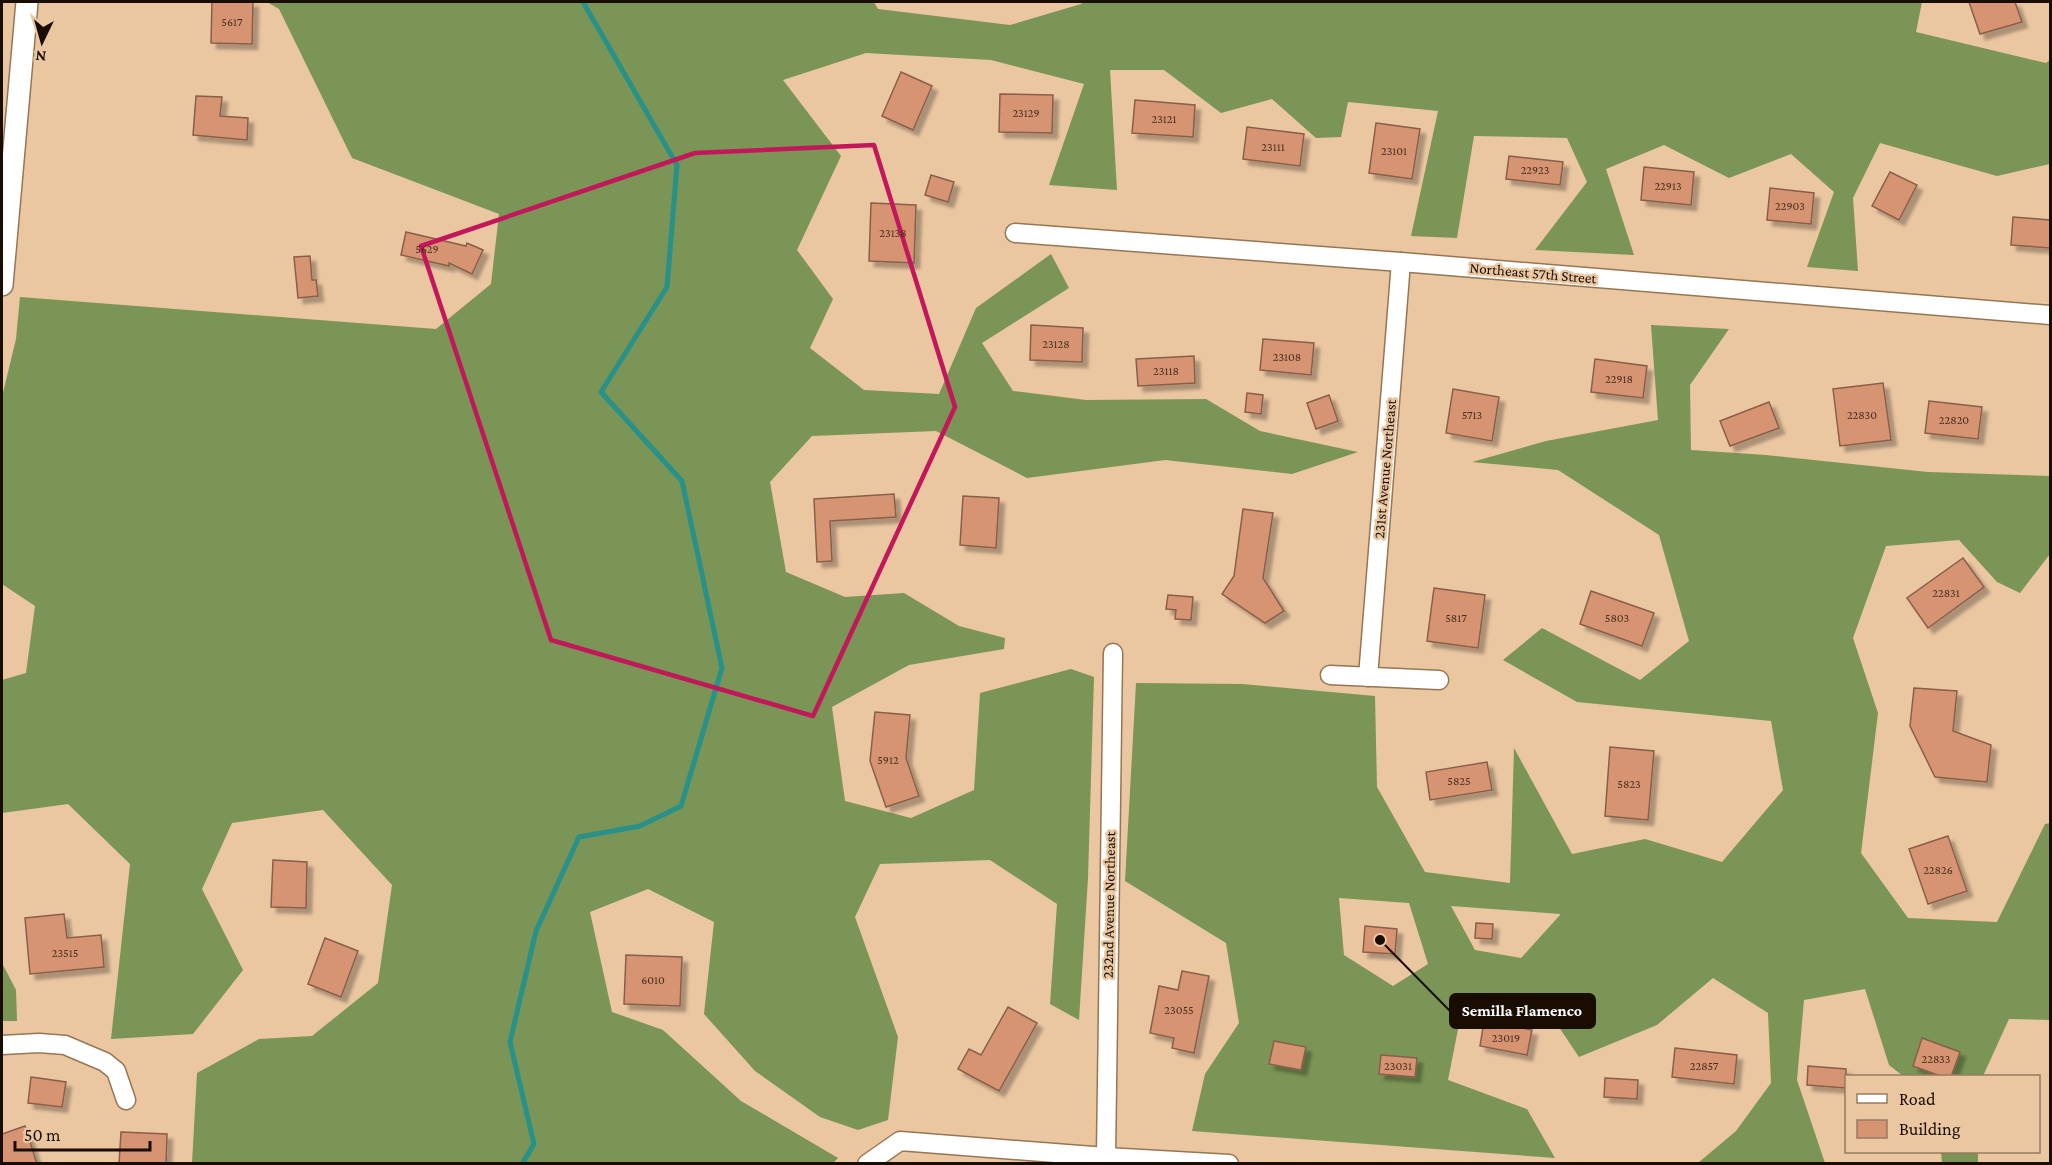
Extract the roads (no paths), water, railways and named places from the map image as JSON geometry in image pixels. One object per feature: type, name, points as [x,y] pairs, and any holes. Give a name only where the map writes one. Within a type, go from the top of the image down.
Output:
[{"type":"street","points":[[2,285],[27,2]]},
{"type":"street","name":"Northeast 57th Street","points":[[1015,233],[2050,315]]},
{"type":"street","name":"231st Avenue Northeast","points":[[1368,677],[1401,262]]},
{"type":"street","name":"232nd Avenue Northeast","points":[[1106,1157],[1113,653]]},
{"type":"street","points":[[1330,675],[1439,680]]},
{"type":"street","points":[[2,1045],[39,1043],[65,1045],[105,1062],[116,1071],[126,1100]]},
{"type":"street","points":[[867,1164],[900,1140],[1106,1157],[1229,1164]]},
{"type":"waterway","points":[[522,1164],[534,1144],[510,1042],[536,931],[579,837],[640,826],[681,806],[722,668],[682,481],[601,392],[667,287],[677,165],[583,2]]},
{"type":"place","name":"Semilla Flamenco","points":[[1380,940]]}]
